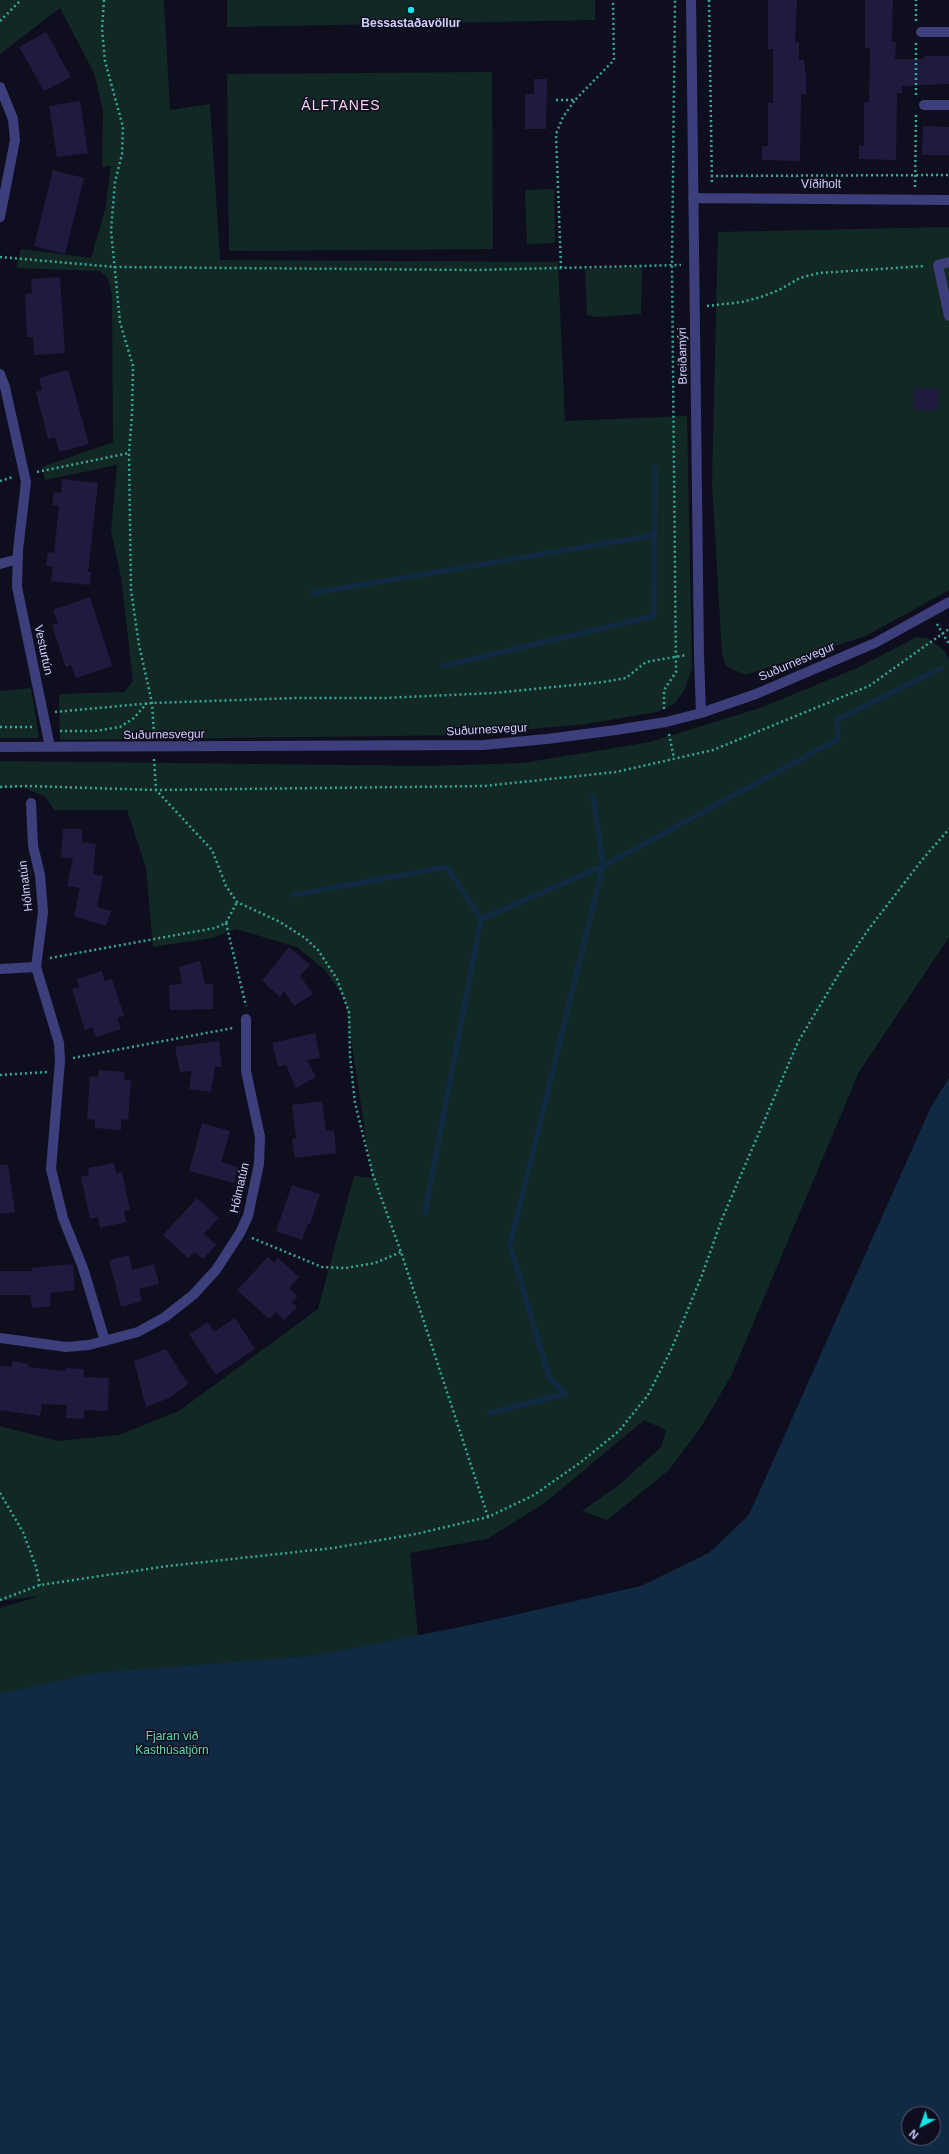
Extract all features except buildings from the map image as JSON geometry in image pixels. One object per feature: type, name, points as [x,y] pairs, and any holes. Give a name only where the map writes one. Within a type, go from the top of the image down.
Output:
[{"type":"street","name":"Breiðamýri","points":[[691,0],[699,656],[701,713]]},
{"type":"street","points":[[921,32],[949,32]]},
{"type":"street","points":[[0,87],[13,119],[15,140],[0,217]]},
{"type":"street","points":[[924,105],[949,105]]},
{"type":"street","name":"Víðiholt","points":[[694,198],[949,200]]},
{"type":"street","points":[[949,262],[938,265],[949,316]]},
{"type":"street","name":"Vesturtún","points":[[0,374],[25,473],[26,482],[18,559],[17,587],[50,747]]},
{"type":"street","points":[[0,564],[18,559]]},
{"type":"street","name":"Suðurnesvegur","points":[[0,748],[483,745],[547,739],[666,722],[701,713],[756,694],[875,643],[949,602]]},
{"type":"street","name":"Hólmatún","points":[[31,803],[34,846],[40,875],[43,912],[37,964],[59,1043],[60,1066],[51,1169],[63,1218],[83,1268],[105,1340]]},
{"type":"street","points":[[0,969],[37,964]]},
{"type":"street","name":"Hólmatún","points":[[0,1338],[66,1347],[89,1345],[138,1332],[165,1317],[193,1295],[216,1270],[240,1233],[248,1216],[254,1195],[259,1164],[260,1137],[246,1071],[246,1022]]},
{"type":"path","points":[[0,21],[22,0]]},
{"type":"path","points":[[104,0],[102,29],[105,61],[123,127],[122,154],[115,182],[111,230],[120,322],[133,366],[132,414],[129,453],[131,590],[139,645],[152,703],[156,790],[212,850],[226,886],[237,902],[280,922],[305,938],[321,955],[337,979],[349,1012],[350,1056],[355,1103],[373,1176],[401,1252],[488,1517]]},
{"type":"path","points":[[561,268],[556,134],[563,117],[575,100],[614,60],[613,0]]},
{"type":"path","points":[[674,0],[672,265],[676,672],[664,690],[663,700],[674,758]]},
{"type":"path","points":[[708,0],[712,198]]},
{"type":"path","points":[[556,100],[575,100]]},
{"type":"path","points":[[712,176],[949,175]]},
{"type":"path","points":[[0,257],[115,267],[467,270],[695,265]]},
{"type":"path","points":[[695,307],[742,302],[761,297],[800,278],[819,272],[938,265]]},
{"type":"path","points":[[0,481],[25,473],[38,472],[129,453]]},
{"type":"path","points":[[930,613],[949,644]]},
{"type":"path","points":[[943,633],[949,628]]},
{"type":"path","points":[[42,713],[147,703],[296,698],[384,698],[494,693],[603,682],[626,678],[646,662],[676,656],[699,656]]},
{"type":"path","points":[[0,727],[46,727],[57,731],[95,731],[120,727],[134,718],[147,703]]},
{"type":"path","points":[[0,1600],[40,1585],[168,1566],[333,1548],[416,1534],[488,1517],[534,1495],[581,1462],[620,1431],[648,1394],[672,1348],[702,1275],[722,1219],[798,1042],[843,966],[868,930],[922,860],[949,829]]},
{"type":"path","points":[[37,964],[216,928],[226,923],[237,902]]},
{"type":"path","points":[[0,1075],[60,1066],[246,1022],[246,1004],[226,923]]},
{"type":"path","points":[[240,1233],[322,1267],[346,1268],[375,1263],[401,1252]]},
{"type":"path","points":[[0,1493],[28,1544],[40,1585]]},
{"type":"green space","points":[[0,0],[164,0],[170,110],[210,104],[220,260],[558,262],[565,421],[687,416],[692,668],[684,691],[674,704],[657,712],[586,724],[467,735],[60,740],[59,694],[124,692],[133,681],[121,577],[111,531],[117,465],[45,480],[42,467],[113,442],[112,294],[108,278],[99,271],[16,268],[21,249],[91,258],[105,210],[111,166],[102,167],[103,110],[94,73],[60,8],[0,54]]},
{"type":"green space","name":"Bessastaðavöllur","points":[[227,0],[595,0],[595,20],[227,27]]},
{"type":"green space","points":[[492,72],[493,249],[229,251],[227,74]]},
{"type":"green space","points":[[554,189],[555,243],[527,244],[525,190]]},
{"type":"green space","points":[[949,227],[949,590],[866,636],[745,675],[726,666],[722,654],[712,482],[718,232]]},
{"type":"green space","points":[[642,267],[641,314],[596,317],[587,315],[585,269]]},
{"type":"green space","name":"Fjaran við Kasthúsatjörn","points":[[917,637],[927,638],[944,650],[949,660],[949,937],[859,1072],[731,1376],[701,1427],[669,1470],[607,1520],[582,1511],[619,1485],[661,1447],[666,1430],[644,1420],[546,1502],[487,1539],[410,1553],[420,1656],[528,1612],[641,1586],[709,1553],[749,1515],[771,1466],[837,1532],[0,2065],[0,1608],[40,1596],[0,1601],[0,1426],[58,1441],[119,1435],[179,1411],[318,1309],[354,1176],[372,1178],[345,999],[325,970],[297,947],[236,929],[212,938],[153,947],[146,868],[127,810],[54,810],[46,797],[22,787],[0,788],[0,761],[431,766],[523,763],[650,742],[760,708],[857,668]]},
{"type":"green space","points":[[31,688],[39,738],[0,738],[0,691]]},
{"type":"water","points":[[949,1078],[949,2154],[0,2154],[0,1694],[94,1673],[314,1656],[475,1624],[641,1586],[709,1553],[749,1515],[931,1107]]},
{"type":"waterway","points":[[443,666],[654,616],[655,467]]},
{"type":"waterway","points":[[313,593],[655,535]]},
{"type":"waterway","points":[[425,1212],[481,919],[603,866],[838,739],[837,720],[942,668]]},
{"type":"waterway","points":[[490,1413],[565,1394],[549,1377],[510,1245],[603,866],[593,796]]},
{"type":"waterway","points":[[293,895],[447,867],[481,919]]},
{"type":"place","name":"Bessastaðavöllur","points":[[411,10]]},
{"type":"district","name":"ÁLFTANES","points":[[341,106]]}]
